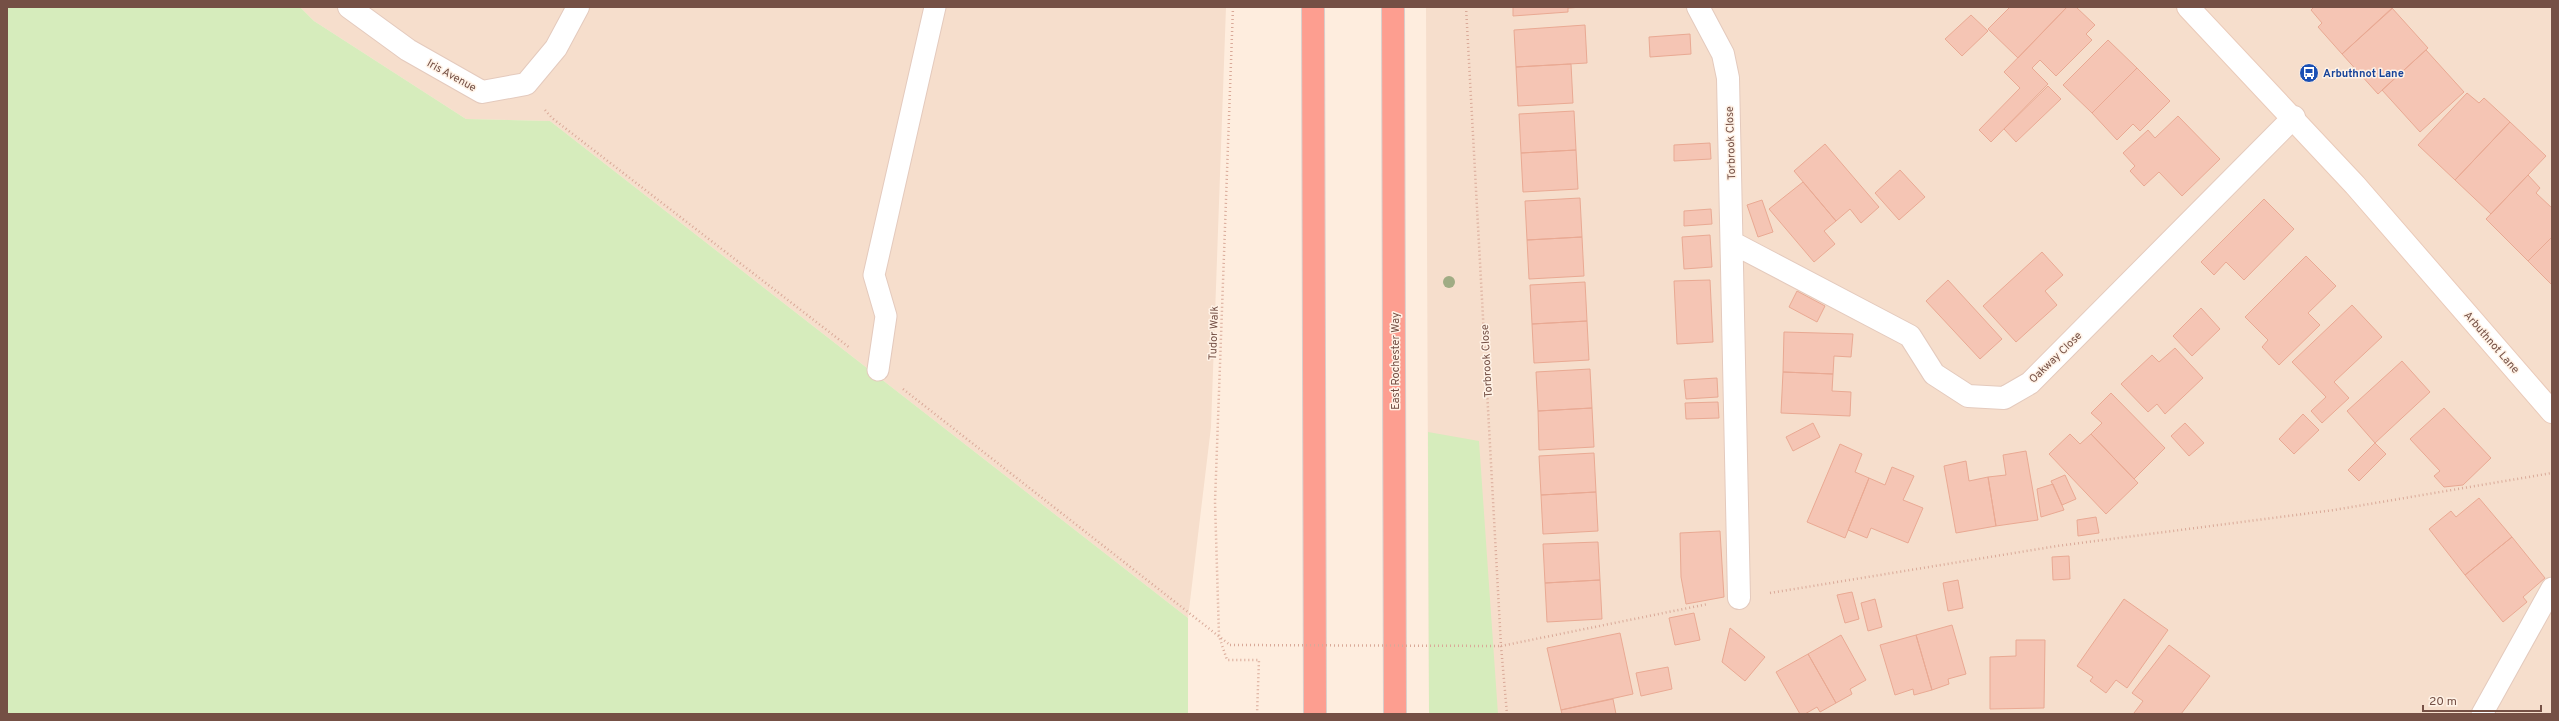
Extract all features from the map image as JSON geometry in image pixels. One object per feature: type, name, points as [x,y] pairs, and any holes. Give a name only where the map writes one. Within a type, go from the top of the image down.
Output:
[{"type":"highway","points":[[1313,7],[1315,714]]},
{"type":"highway","name":"East Rochester Way","points":[[1393,7],[1396,714]]},
{"type":"street","name":"Iris Avenue","points":[[349,7],[408,50],[482,92],[526,84],[556,48],[578,7]]},
{"type":"street","name":"Torbrook Close","points":[[1698,7],[1723,54],[1728,78],[1733,243],[1739,598]]},
{"type":"street","name":"Arbuthnot Lane","points":[[2188,7],[2294,117],[2403,239],[2552,412]]},
{"type":"street","name":"Oakway Close","points":[[1733,243],[1910,336],[1934,374],[1968,396],[2004,398],[2030,383],[2294,117]]},
{"type":"lane","points":[[878,370],[886,316],[874,275],[935,7]]},
{"type":"lane","points":[[2482,714],[2552,588]]},
{"type":"path","name":"Tudor Walk","points":[[1233,7],[1215,502],[1220,636],[1227,660],[1259,660],[1257,714]]},
{"type":"path","name":"Torbrook Close","points":[[1466,7],[1501,646],[1507,714]]},
{"type":"path","points":[[1220,636],[1230,645],[1501,646],[1739,598],[2057,546],[2334,510],[2552,473]]},
{"type":"shaded area","points":[[300,7],[1226,7],[1211,427],[1188,618],[550,121],[466,119],[314,21]]},
{"type":"shaded area","points":[[1426,7],[2552,7],[2552,714],[1429,714]]},
{"type":"green space","points":[[7,7],[300,7],[314,21],[466,119],[550,121],[1188,618],[1188,714],[7,714]]},
{"type":"green space","points":[[1428,432],[1479,441],[1498,714],[1429,714]]},
{"type":"building","points":[[1513,7],[1583,7],[1568,8],[1568,12],[1513,16]]},
{"type":"building","points":[[2010,7],[2067,7],[2018,58],[1988,29]]},
{"type":"building","points":[[2067,7],[2076,7],[2095,25],[2086,34],[2092,40],[2056,76],[2040,60],[2032,68],[2048,84],[1991,142],[1979,130],[2020,88],[2004,72]]},
{"type":"building","points":[[2314,7],[2394,7],[2342,54],[2318,27],[2322,23],[2311,10]]},
{"type":"building","points":[[2392,8],[2428,48],[2378,94],[2342,54]]},
{"type":"building","points":[[1971,15],[1988,31],[1962,56],[1945,39]]},
{"type":"building","points":[[1585,25],[1587,63],[1516,67],[1514,30]]},
{"type":"building","points":[[1690,34],[1691,54],[1650,57],[1649,37]]},
{"type":"building","points":[[2108,40],[2137,68],[2092,113],[2063,85]]},
{"type":"building","points":[[2426,50],[2464,92],[2420,132],[2382,90]]},
{"type":"building","points":[[1571,64],[1573,103],[1518,106],[1516,67]]},
{"type":"building","points":[[2137,68],[2170,101],[2140,131],[2133,124],[2117,140],[2092,113]]},
{"type":"building","points":[[2048,86],[2061,99],[2016,142],[2004,129]]},
{"type":"building","points":[[2467,93],[2479,103],[2484,98],[2510,122],[2455,180],[2418,145]]},
{"type":"building","points":[[1574,111],[1576,150],[1521,153],[1519,114]]},
{"type":"building","points":[[2178,116],[2220,159],[2182,196],[2159,172],[2144,186],[2130,171],[2135,166],[2123,153],[2148,130],[2155,138]]},
{"type":"building","points":[[2510,122],[2546,156],[2491,214],[2455,180]]},
{"type":"building","points":[[1710,143],[1711,159],[1674,161],[1674,145]]},
{"type":"building","points":[[1825,144],[1879,207],[1861,223],[1850,209],[1836,221],[1794,171]]},
{"type":"building","points":[[1576,150],[1578,189],[1523,192],[1521,153]]},
{"type":"building","points":[[1900,170],[1925,197],[1899,220],[1875,193]]},
{"type":"building","points":[[2528,175],[2540,188],[2536,193],[2552,208],[2552,237],[2528,261],[2486,219]]},
{"type":"building","points":[[1803,182],[1836,221],[1824,231],[1835,244],[1814,262],[1769,209]]},
{"type":"building","points":[[1580,198],[1582,237],[1527,240],[1525,201]]},
{"type":"building","points":[[2264,199],[2294,229],[2244,280],[2226,262],[2214,275],[2201,262]]},
{"type":"building","points":[[1762,200],[1773,232],[1758,237],[1747,205]]},
{"type":"building","points":[[1711,209],[1712,224],[1684,226],[1684,211]]},
{"type":"building","points":[[1710,235],[1712,267],[1684,269],[1682,237]]},
{"type":"building","points":[[1582,237],[1584,276],[1529,279],[1527,240]]},
{"type":"building","points":[[2552,237],[2552,285],[2528,261]]},
{"type":"building","points":[[2042,252],[2063,275],[2045,291],[2057,305],[2016,342],[1983,306]]},
{"type":"building","points":[[2306,256],[2336,286],[2308,313],[2320,325],[2279,365],[2262,347],[2268,340],[2245,317]]},
{"type":"building","points":[[1710,280],[1713,342],[1677,344],[1674,281]]},
{"type":"building","points":[[1948,280],[2002,339],[1980,359],[1926,301]]},
{"type":"building","points":[[1585,282],[1587,321],[1532,324],[1530,285]]},
{"type":"building","points":[[1797,291],[1825,306],[1817,322],[1789,307]]},
{"type":"building","points":[[2352,305],[2382,337],[2334,382],[2349,398],[2322,423],[2311,411],[2326,397],[2292,362]]},
{"type":"building","points":[[2201,308],[2220,329],[2192,356],[2173,336]]},
{"type":"building","points":[[1587,321],[1589,360],[1534,363],[1532,324]]},
{"type":"building","points":[[1784,332],[1853,334],[1851,357],[1834,356],[1833,374],[1783,372]]},
{"type":"building","points":[[2175,348],[2203,378],[2165,414],[2157,404],[2148,412],[2121,384],[2152,355],[2159,362]]},
{"type":"building","points":[[2402,361],[2430,392],[2375,443],[2347,411]]},
{"type":"building","points":[[1590,369],[1592,408],[1538,411],[1536,372]]},
{"type":"building","points":[[1783,372],[1833,374],[1832,391],[1851,392],[1850,416],[1781,413]]},
{"type":"building","points":[[1717,378],[1718,397],[1686,399],[1684,380]]},
{"type":"building","points":[[2111,393],[2165,448],[2134,479],[2091,434],[2102,423],[2091,413]]},
{"type":"building","points":[[1718,402],[1719,418],[1686,419],[1685,403]]},
{"type":"building","points":[[1592,408],[1594,447],[1539,450],[1538,411]]},
{"type":"building","points":[[2444,408],[2491,458],[2463,485],[2444,487],[2434,476],[2440,471],[2410,439]]},
{"type":"building","points":[[2303,414],[2319,430],[2294,454],[2279,439]]},
{"type":"building","points":[[1813,423],[1820,437],[1793,451],[1786,437]]},
{"type":"building","points":[[2185,423],[2204,443],[2189,456],[2171,436]]},
{"type":"building","points":[[2070,434],[2080,444],[2091,434],[2138,483],[2106,514],[2049,454]]},
{"type":"building","points":[[2375,443],[2386,454],[2359,481],[2348,470]]},
{"type":"building","points":[[1840,444],[1862,454],[1855,472],[1869,478],[1845,538],[1807,522]]},
{"type":"building","points":[[2026,451],[2038,520],[1996,526],[1988,477],[2006,475],[2003,455]]},
{"type":"building","points":[[1594,453],[1596,492],[1541,495],[1539,456]]},
{"type":"building","points":[[1966,461],[1969,481],[1988,477],[1996,526],[1956,533],[1944,466]]},
{"type":"building","points":[[1892,467],[1914,476],[1903,500],[1923,508],[1908,543],[1871,528],[1867,538],[1848,530],[1869,478],[1885,485]]},
{"type":"building","points":[[2065,475],[2076,499],[2062,505],[2051,481]]},
{"type":"building","points":[[2053,484],[2064,510],[2041,517],[2037,489]]},
{"type":"building","points":[[1596,492],[1598,531],[1543,534],[1541,495]]},
{"type":"building","points":[[2479,498],[2512,537],[2465,575],[2429,529],[2451,511],[2456,517]]},
{"type":"building","points":[[2096,517],[2099,533],[2078,536],[2077,520]]},
{"type":"building","points":[[1720,531],[1724,597],[1686,604],[1681,577],[1680,533]]},
{"type":"building","points":[[2512,537],[2545,578],[2523,597],[2527,602],[2503,622],[2465,575]]},
{"type":"building","points":[[1598,542],[1600,580],[1545,583],[1543,544]]},
{"type":"building","points":[[2069,556],[2070,579],[2053,580],[2052,557]]},
{"type":"building","points":[[1600,580],[1602,619],[1547,622],[1545,583]]},
{"type":"building","points":[[1958,580],[1963,608],[1948,611],[1943,583]]},
{"type":"building","points":[[1852,592],[1859,619],[1845,623],[1837,595]]},
{"type":"building","points":[[1875,599],[1882,627],[1868,631],[1861,603]]},
{"type":"building","points":[[2124,599],[2168,630],[2127,688],[2116,680],[2106,693],[2090,681],[2093,677],[2077,666]]},
{"type":"building","points":[[1694,613],[1700,640],[1675,645],[1669,618]]},
{"type":"building","points":[[1952,625],[1966,674],[1948,679],[1949,684],[1932,690],[1916,635]]},
{"type":"building","points":[[1730,628],[1765,657],[1745,681],[1722,662]]},
{"type":"building","points":[[1620,633],[1633,694],[1561,710],[1547,648]]},
{"type":"building","points":[[1841,635],[1866,680],[1850,689],[1852,694],[1836,703],[1808,654]]},
{"type":"building","points":[[1916,635],[1932,690],[1914,695],[1913,689],[1895,695],[1880,645]]},
{"type":"building","points":[[2016,640],[2045,640],[2044,708],[1990,709],[1990,657],[2016,656]]},
{"type":"building","points":[[2169,645],[2210,676],[2181,714],[2135,714],[2134,713],[2143,701],[2132,693]]},
{"type":"building","points":[[1808,654],[1836,703],[1820,712],[1817,707],[1805,714],[1800,714],[1776,672]]},
{"type":"building","points":[[1668,667],[1672,689],[1641,696],[1636,673]]},
{"type":"building","points":[[1613,699],[1616,714],[1562,714],[1561,710]]},
{"type":"place","name":"Arbuthnot Lane","points":[[2309,73]]}]
